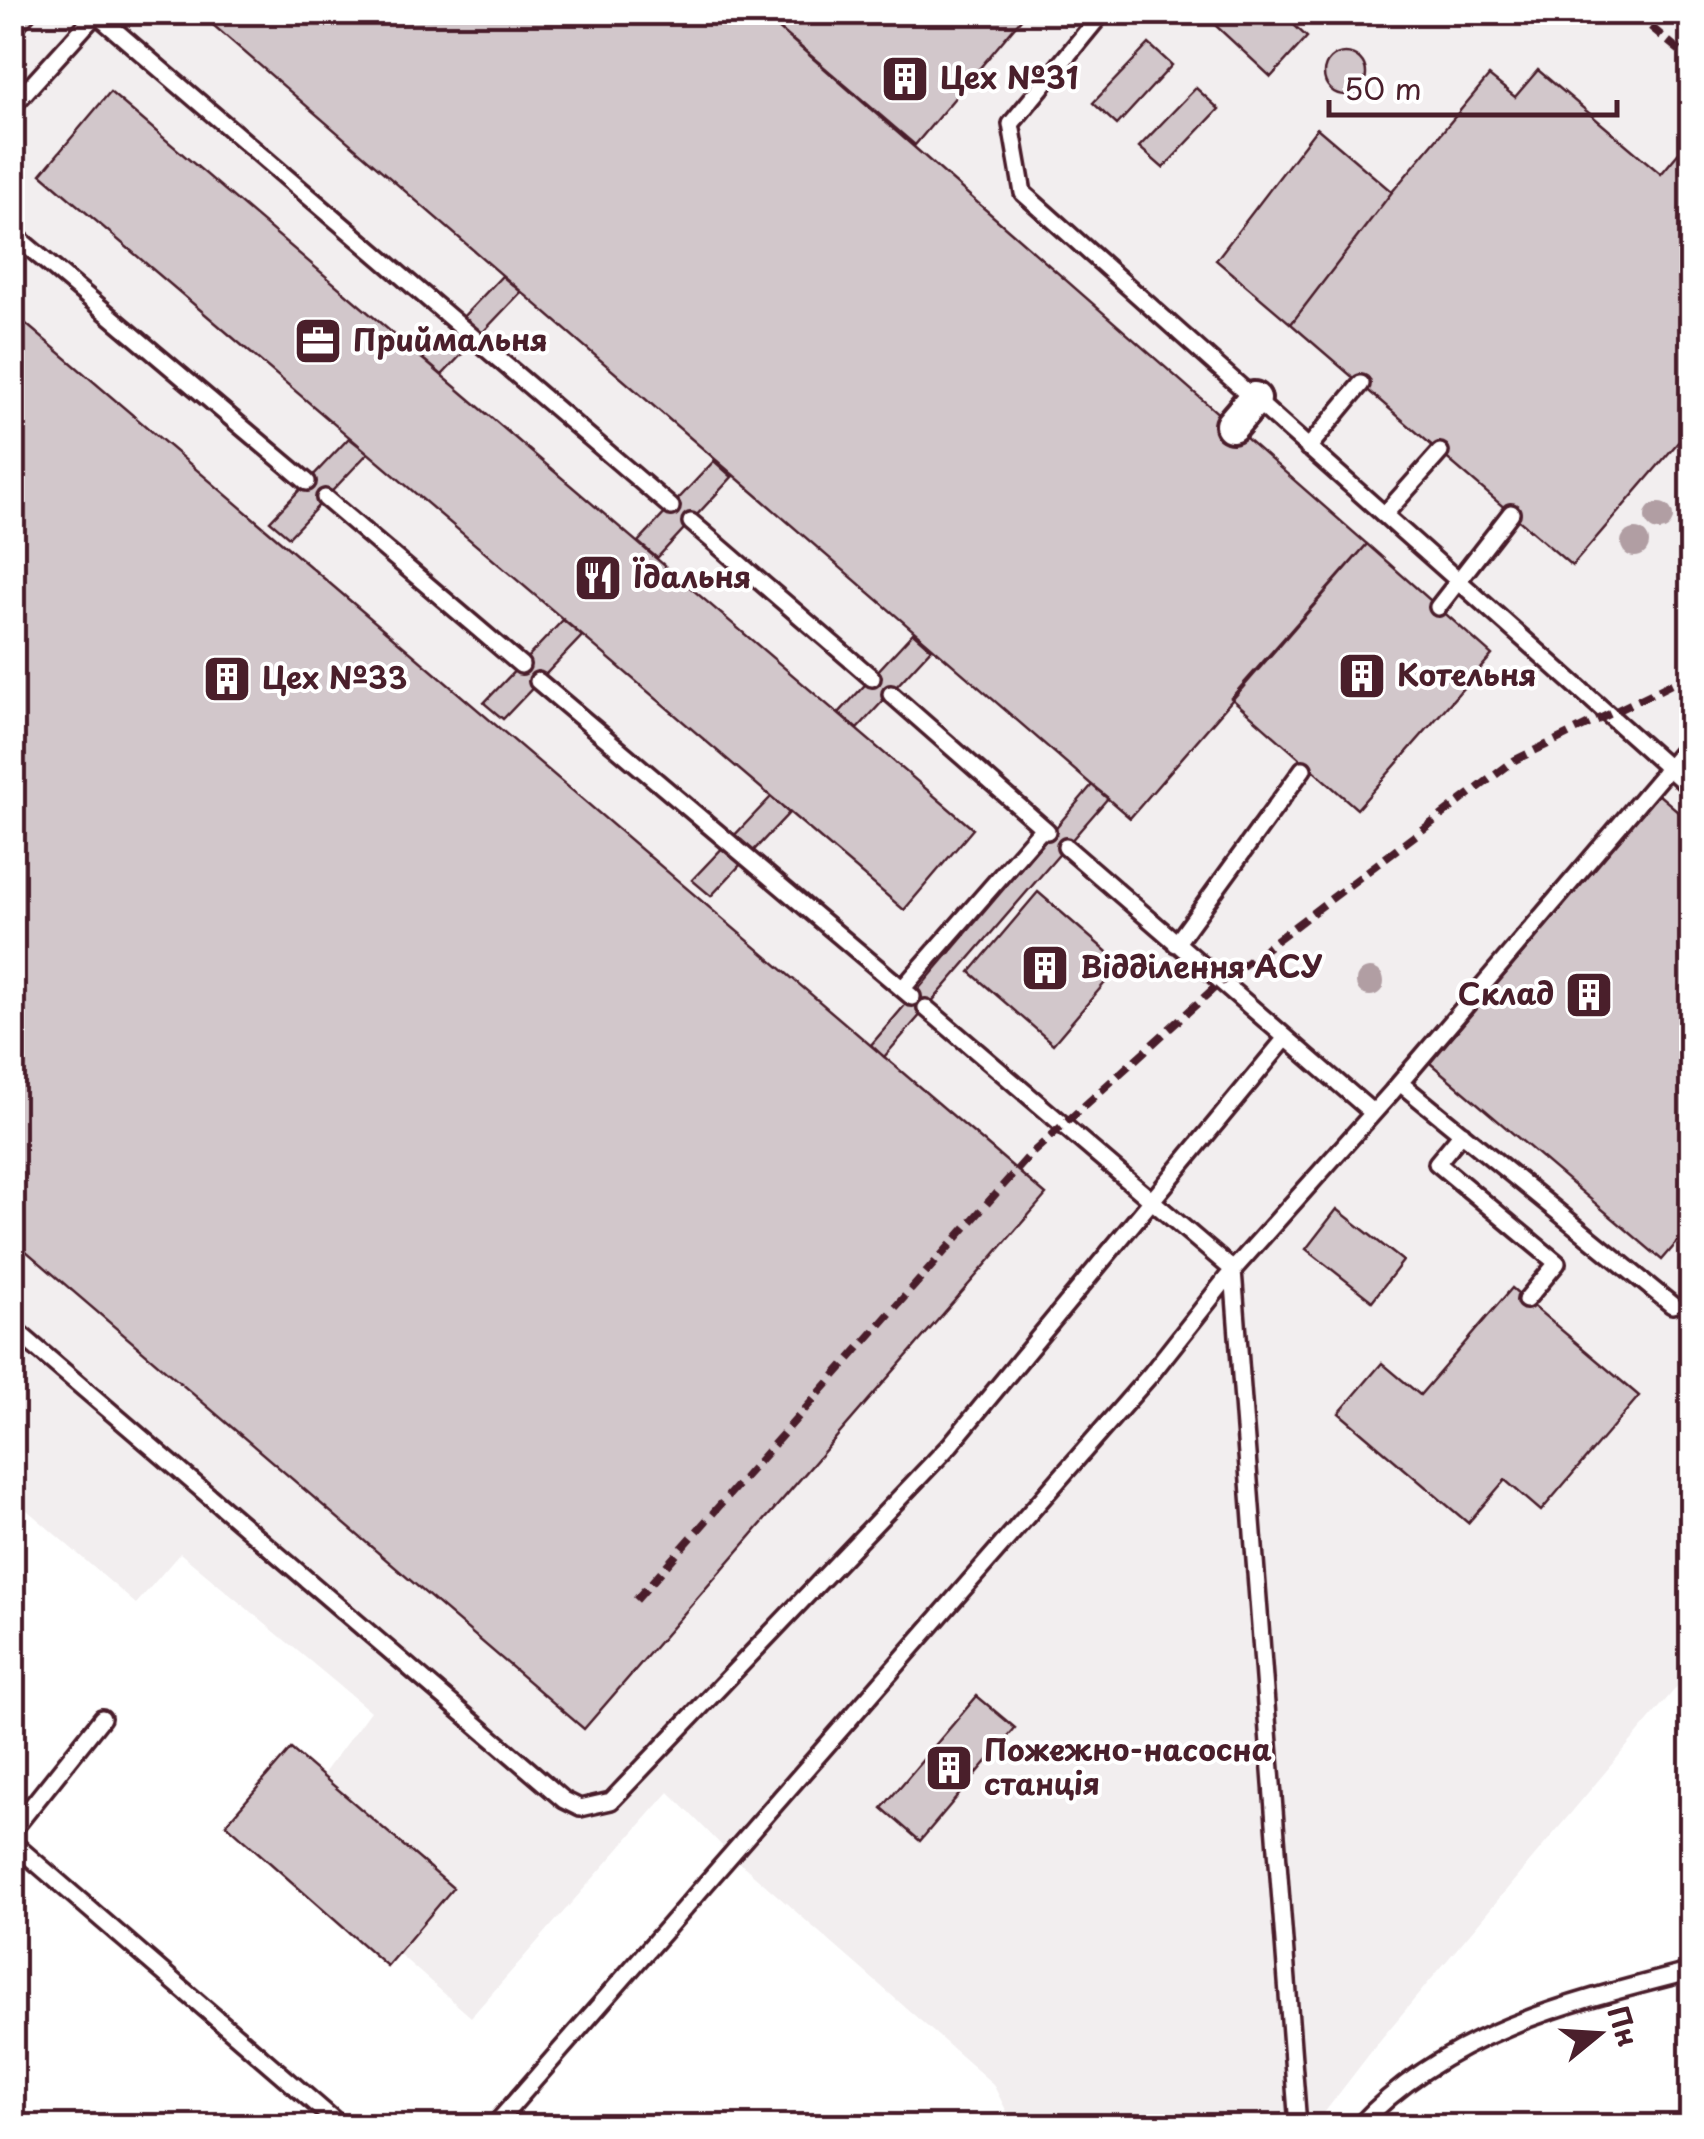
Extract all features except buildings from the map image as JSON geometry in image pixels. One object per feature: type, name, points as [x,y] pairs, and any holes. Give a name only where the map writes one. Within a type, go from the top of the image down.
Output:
[{"type":"street","points":[[1232,425],[1254,399]]},
{"type":"lane","points":[[1103,12],[1011,124],[1023,193],[1692,789]]},
{"type":"lane","points":[[12,107],[96,14],[671,508]]},
{"type":"lane","points":[[12,233],[307,482]]},
{"type":"lane","points":[[1308,448],[1361,384]]},
{"type":"lane","points":[[1384,515],[1440,452]]},
{"type":"lane","points":[[325,498],[521,665]]},
{"type":"lane","points":[[1438,607],[1511,513]]},
{"type":"lane","points":[[691,522],[872,678]]},
{"type":"lane","points":[[538,682],[907,992],[1047,831],[891,694]]},
{"type":"lane","points":[[494,2126],[1150,1374],[1233,1270],[1400,1082],[1692,740]]},
{"type":"lane","points":[[1176,944],[1303,769]]},
{"type":"lane","points":[[1066,846],[1373,1113]]},
{"type":"lane","points":[[926,1008],[1233,1270],[1298,2126]]},
{"type":"lane","points":[[12,1326],[564,1800],[580,1808],[611,1801],[923,1474],[1286,1038]]},
{"type":"lane","points":[[1400,1082],[1672,1306]]},
{"type":"lane","points":[[1462,1134],[1437,1164],[1557,1263],[1526,1300]]},
{"type":"lane","points":[[12,1831],[102,1718]]},
{"type":"lane","points":[[12,1842],[340,2126]]},
{"type":"lane","points":[[1358,2126],[1424,2068],[1503,2027],[1692,1972]]},
{"type":"shaded area","points":[[13,13],[1691,13],[1691,1670],[1381,2039],[1314,2126],[1014,2126],[993,2084],[731,1855],[669,1792],[471,2017],[398,1953],[453,1888],[322,1776],[370,1711],[180,1553],[136,1604],[13,1498]]},
{"type":"railway","points":[[1633,12],[1692,61]]},
{"type":"railway","points":[[636,1600],[1030,1155],[1221,982],[1515,760],[1692,674]]},
{"type":"place","name":"Цех №31","points":[[905,79]]},
{"type":"place","name":"Приймальня","points":[[318,341]]},
{"type":"place","name":"Їдальня","points":[[598,578]]},
{"type":"place","name":"Котельня","points":[[1362,676]]},
{"type":"place","name":"Цех №33","points":[[227,679]]},
{"type":"place","name":"Відділення АСУ","points":[[1045,968]]},
{"type":"place","name":"Склад","points":[[1589,995]]},
{"type":"place","name":"Пожежно-насосна станція","points":[[949,1768]]}]
